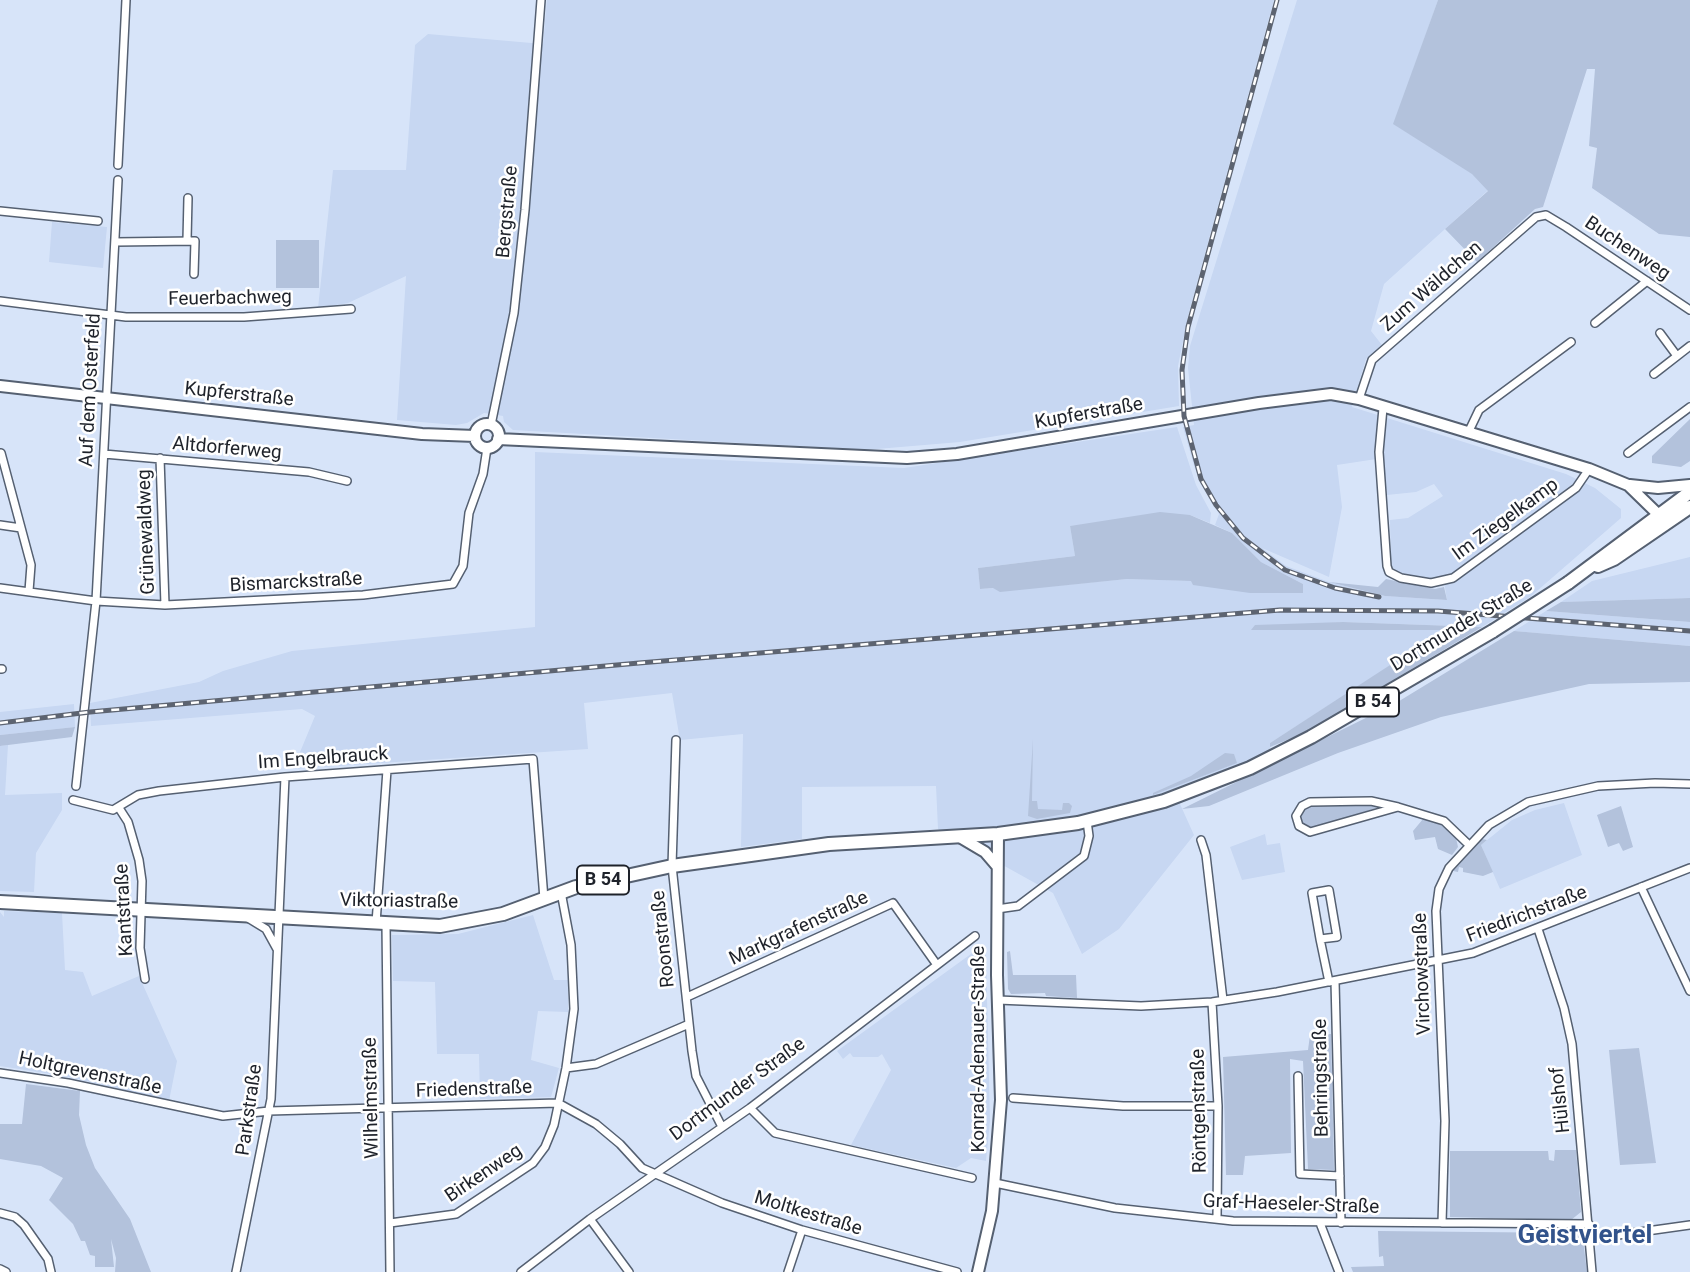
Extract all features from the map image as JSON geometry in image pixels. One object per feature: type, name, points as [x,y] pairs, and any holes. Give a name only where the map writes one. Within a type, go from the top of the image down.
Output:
[{"type":"main road","name":"Dortmunder Straße","points":[[1664,519],[1690,492]]},
{"type":"main road","name":"Dortmunder Straße","points":[[998,834],[1087,821],[1164,801],[1250,768],[1311,737],[1493,631],[1664,519],[1690,507]]},
{"type":"main road","name":"Viktoriastraße","points":[[0,902],[381,923],[461,923],[503,914],[561,892],[672,866],[828,844],[998,834]]},
{"type":"street","points":[[118,165],[126,0]]},
{"type":"street","name":"Bergstraße","points":[[491,425],[501,388],[515,303],[526,210],[541,0]]},
{"type":"street","name":"Auf dem Osterfeld","points":[[96,601],[118,180]]},
{"type":"street","points":[[187,240],[188,198]]},
{"type":"street","points":[[0,211],[98,221]]},
{"type":"street","name":"Buchenweg","points":[[1546,215],[1690,310]]},
{"type":"street","name":"Zum Wäldchen","points":[[1359,399],[1372,360],[1524,225],[1546,215]]},
{"type":"street","points":[[115,242],[195,241],[194,274]]},
{"type":"street","points":[[1595,323],[1647,281]]},
{"type":"street","name":"Feuerbachweg","points":[[0,302],[110,315],[244,317],[351,309]]},
{"type":"street","points":[[1660,332],[1677,356]]},
{"type":"street","points":[[1468,433],[1479,410],[1571,342]]},
{"type":"street","points":[[1654,374],[1690,346]]},
{"type":"street","name":"Kupferstraße","points":[[0,386],[422,434],[475,436]]},
{"type":"street","name":"Kupferstraße","points":[[498,439],[907,458],[957,454],[1313,395],[1359,399],[1589,469],[1628,485],[1664,519]]},
{"type":"street","points":[[1628,453],[1690,407]]},
{"type":"street","name":"Im Ziegelkamp","points":[[1382,408],[1379,456],[1387,566],[1390,572],[1401,578],[1431,583],[1453,578],[1576,488],[1589,469]]},
{"type":"street","points":[[491,425],[498,433],[498,439],[494,446],[486,448],[478,444],[475,436],[480,426],[491,425]]},
{"type":"street","name":"Bismarckstraße","points":[[0,589],[96,601],[165,605],[355,596],[453,584],[463,566],[470,513],[482,474],[486,448]]},
{"type":"street","points":[[1,453],[31,565],[29,591]]},
{"type":"street","name":"Altdorferweg","points":[[103,454],[309,472],[347,481]]},
{"type":"street","name":"Grünewaldweg","points":[[160,458],[165,605]]},
{"type":"street","points":[[1628,485],[1658,488],[1690,485]]},
{"type":"street","points":[[0,525],[21,528]]},
{"type":"street","points":[[76,786],[96,601]]},
{"type":"street","name":"Roonstraße","points":[[676,740],[672,866],[689,1024],[696,1076],[722,1127]]},
{"type":"street","name":"Im Engelbrauck","points":[[119,808],[130,799],[149,792],[285,777],[533,759],[539,866],[544,899]]},
{"type":"street","name":"Wilhelmstraße","points":[[387,770],[381,923],[388,1109],[390,1272]]},
{"type":"street","name":"Parkstraße","points":[[236,1272],[269,1111],[285,777]]},
{"type":"street","name":"Virchowstraße","points":[[1443,1223],[1445,1121],[1436,911],[1439,889],[1449,868],[1468,844],[1510,810],[1545,796],[1617,784],[1690,784]]},
{"type":"street","points":[[1398,807],[1310,832],[1299,826],[1296,817],[1302,806],[1326,799],[1371,801],[1398,807],[1444,821],[1468,844]]},
{"type":"street","points":[[73,800],[107,810],[119,808]]},
{"type":"street","name":"Kantstraße","points":[[119,808],[128,822],[139,860],[140,948],[145,979]]},
{"type":"street","points":[[1003,909],[1018,906],[1084,856],[1089,836],[1087,821]]},
{"type":"street","name":"Konrad-Adenauer-Straße","points":[[978,1272],[995,1183],[1000,1100],[998,1000],[1003,909],[997,866],[998,834]]},
{"type":"street","points":[[958,836],[985,852],[997,866]]},
{"type":"street","points":[[1201,840],[1206,855],[1223,1000]]},
{"type":"street","name":"Friedrichstraße","points":[[998,1000],[1110,1006],[1212,1002],[1332,981],[1474,953],[1690,868]]},
{"type":"street","points":[[1641,887],[1690,991]]},
{"type":"street","points":[[1320,939],[1337,937],[1329,890],[1312,893],[1320,939],[1332,981]]},
{"type":"street","name":"Birkenweg","points":[[390,1223],[456,1214],[533,1163],[545,1147],[554,1125],[566,1068],[574,1009],[571,945],[561,892]]},
{"type":"street","name":"Markgrafenstraße","points":[[687,998],[893,903],[937,965]]},
{"type":"street","points":[[237,914],[266,929],[278,950]]},
{"type":"street","name":"Hülshof","points":[[1538,929],[1564,1008],[1572,1044],[1592,1272]]},
{"type":"street","name":"Dortmunder Straße","points":[[522,1272],[590,1219],[750,1108],[975,936]]},
{"type":"street","name":"Behringstraße","points":[[1332,981],[1341,1223]]},
{"type":"street","name":"Röntgenstraße","points":[[1212,1002],[1218,1106],[1217,1219]]},
{"type":"street","points":[[566,1068],[596,1065],[689,1024]]},
{"type":"street","name":"Holtgrevenstraße","points":[[0,1073],[68,1083],[173,1108],[223,1116],[269,1111]]},
{"type":"street","name":"Behringstraße","points":[[1298,1076],[1300,1174],[1340,1176]]},
{"type":"street","points":[[1013,1098],[1130,1106],[1218,1106]]},
{"type":"street","name":"Friedenstraße","points":[[269,1111],[558,1103],[596,1124],[620,1144],[642,1168],[655,1174]]},
{"type":"street","points":[[750,1108],[775,1133],[972,1178]]},
{"type":"street","name":"Moltkestraße","points":[[655,1174],[758,1217],[957,1272]]},
{"type":"street","name":"Graf-Haeseler-Straße","points":[[995,1183],[1115,1208],[1217,1219],[1320,1223],[1589,1224]]},
{"type":"street","points":[[0,1213],[15,1217],[24,1225],[48,1259],[51,1272]]},
{"type":"street","points":[[590,1219],[629,1272]]},
{"type":"street","points":[[1320,1223],[1339,1272]]},
{"type":"street","points":[[1590,1239],[1690,1225]]},
{"type":"street","points":[[788,1272],[802,1230]]},
{"type":"street","points":[[0,1269],[6,1272]]},
{"type":"shaded area","points":[[547,0],[1274,0],[1188,316],[1178,366],[1179,406],[960,442],[865,450],[513,430],[504,422],[503,416],[484,413],[467,423],[456,425],[397,420],[406,276],[348,303],[318,308],[333,170],[406,170],[415,45],[428,34],[543,44]]},
{"type":"shaded area","points":[[1297,0],[1438,0],[1394,124],[1470,172],[1495,184],[1384,284],[1371,331],[1382,345],[1366,359],[1352,407],[1566,474],[1595,488],[1621,509],[1621,518],[1530,597],[1482,627],[1343,622],[1252,630],[1446,630],[1270,743],[1270,750],[1238,768],[1175,793],[1194,835],[1119,929],[1082,954],[1053,893],[938,829],[936,786],[802,787],[802,839],[741,847],[743,734],[680,740],[672,693],[584,703],[588,749],[293,769],[315,716],[302,709],[91,726],[90,703],[199,682],[223,671],[292,651],[535,627],[535,452],[904,468],[1177,427],[1196,485],[1211,513],[1210,523],[1190,515],[1070,526],[1075,556],[978,568],[980,589],[994,588],[1000,591],[1127,579],[1303,584],[1261,562],[1232,533],[1215,525],[1219,514],[1195,469],[1183,427],[1194,425],[1188,368],[1190,346]],"holes":[[[1383,458],[1387,495],[1416,492],[1434,484],[1443,496],[1408,518],[1390,520],[1391,566],[1397,572],[1444,581],[1447,600],[1385,596],[1329,582],[1286,566],[1262,548],[1329,577],[1342,507],[1337,465]]]},
{"type":"shaded area","points":[[1438,0],[1690,0],[1690,237],[1659,234],[1592,188],[1597,148],[1589,146],[1595,69],[1587,69],[1543,207],[1535,209],[1477,262],[1445,229],[1488,191],[1472,174],[1393,124]]},
{"type":"shaded area","points":[[52,222],[107,227],[103,268],[49,262]]},
{"type":"shaded area","points":[[276,240],[319,240],[319,288],[276,288]]},
{"type":"shaded area","points":[[1690,419],[1690,461],[1681,467],[1652,463],[1652,456]]},
{"type":"shaded area","points":[[1160,512],[1190,515],[1232,533],[1261,562],[1303,584],[1303,593],[1250,593],[1193,585],[1191,581],[1127,579],[1000,592],[993,588],[980,589],[978,568],[1075,556],[1070,526]]},
{"type":"shaded area","points":[[1690,557],[1690,598],[1561,602],[1592,581]]},
{"type":"shaded area","points":[[1386,579],[1435,589],[1444,587],[1447,600],[1385,596],[1329,582],[1378,587]]},
{"type":"shaded area","points":[[1690,598],[1690,622],[1546,611],[1561,602]]},
{"type":"shaded area","points":[[1546,611],[1690,622],[1690,646],[1514,631]]},
{"type":"shaded area","points":[[1343,622],[1482,627],[1306,732],[1270,747],[1270,743],[1444,630],[1251,630],[1255,625]]},
{"type":"shaded area","points":[[1514,631],[1690,646],[1690,682],[1589,684],[1441,717],[1338,753],[1209,806],[1182,809],[1396,703]]},
{"type":"shaded area","points":[[74,704],[75,727],[0,735],[0,712]]},
{"type":"shaded area","points":[[75,727],[72,737],[0,746],[0,735]]},
{"type":"shaded area","points":[[1033,739],[1032,801],[1037,801],[1038,809],[1062,810],[1063,803],[1069,803],[1072,806],[1070,813],[1037,819],[1028,816]]},
{"type":"shaded area","points":[[8,745],[5,795],[62,793],[62,810],[36,853],[34,892],[0,891],[0,746]]},
{"type":"shaded area","points":[[1225,753],[1234,754],[1237,763],[1153,795],[1191,776]]},
{"type":"shaded area","points":[[1349,801],[1383,806],[1309,829],[1300,823],[1299,814],[1309,804]]},
{"type":"shaded area","points":[[1564,803],[1582,855],[1500,889],[1481,845],[1512,820],[1535,810]]},
{"type":"shaded area","points":[[1621,806],[1633,847],[1623,851],[1619,843],[1608,847],[1597,815]]},
{"type":"shaded area","points":[[1423,819],[1441,825],[1456,838],[1458,847],[1452,855],[1438,849],[1435,837],[1415,840],[1413,831]]},
{"type":"shaded area","points":[[1265,834],[1267,845],[1280,843],[1285,872],[1242,880],[1230,847]]},
{"type":"shaded area","points":[[1482,839],[1487,840],[1481,845],[1493,872],[1483,876],[1463,872],[1463,868],[1459,867],[1458,872],[1453,871]]},
{"type":"shaded area","points":[[4,911],[62,913],[65,970],[83,972],[92,996],[139,976],[177,1061],[169,1101],[70,1077],[0,1066],[0,912],[4,917]]},
{"type":"shaded area","points":[[533,915],[554,980],[568,980],[568,1012],[538,1011],[531,1060],[559,1068],[551,1097],[480,1099],[479,1054],[437,1054],[435,982],[393,981],[392,935],[458,934]]},
{"type":"shaded area","points":[[975,951],[986,955],[990,1121],[986,1161],[971,1158],[956,1168],[851,1145],[891,1070],[882,1054],[878,1057],[853,1057],[850,1053],[843,1059],[837,1051]]},
{"type":"shaded area","points":[[1010,951],[1013,975],[1076,975],[1077,998],[1046,996],[1045,993],[1011,994],[1008,989],[1007,952]]},
{"type":"shaded area","points":[[1331,1034],[1334,1170],[1308,1169],[1303,1061],[1290,1059],[1291,1153],[1245,1156],[1243,1175],[1226,1175],[1223,1057],[1308,1050],[1310,1035]]},
{"type":"shaded area","points":[[1639,1048],[1656,1163],[1620,1165],[1609,1050]]},
{"type":"shaded area","points":[[26,1084],[80,1091],[79,1115],[95,1168],[130,1219],[151,1272],[115,1272],[116,1258],[111,1239],[114,1267],[95,1267],[95,1256],[90,1255],[85,1241],[81,1241],[73,1224],[49,1200],[63,1178],[41,1166],[0,1159],[0,1124],[22,1124]]},
{"type":"shaded area","points":[[1555,1150],[1576,1150],[1581,1212],[1571,1220],[1450,1217],[1450,1151],[1548,1151],[1549,1160],[1554,1161]]},
{"type":"shaded area","points":[[1378,1231],[1577,1233],[1583,1240],[1587,1272],[1353,1272],[1351,1267],[1384,1266],[1383,1256],[1379,1257]]},
{"type":"railway","points":[[1277,0],[1188,327],[1182,370],[1184,416],[1201,479],[1216,505],[1243,538],[1285,570],[1335,588],[1379,597]]},
{"type":"railway","points":[[0,723],[90,712],[639,663],[1280,610],[1438,611],[1690,631]]},
{"type":"district","name":"Geistviertel","points":[[1585,1236]]}]
